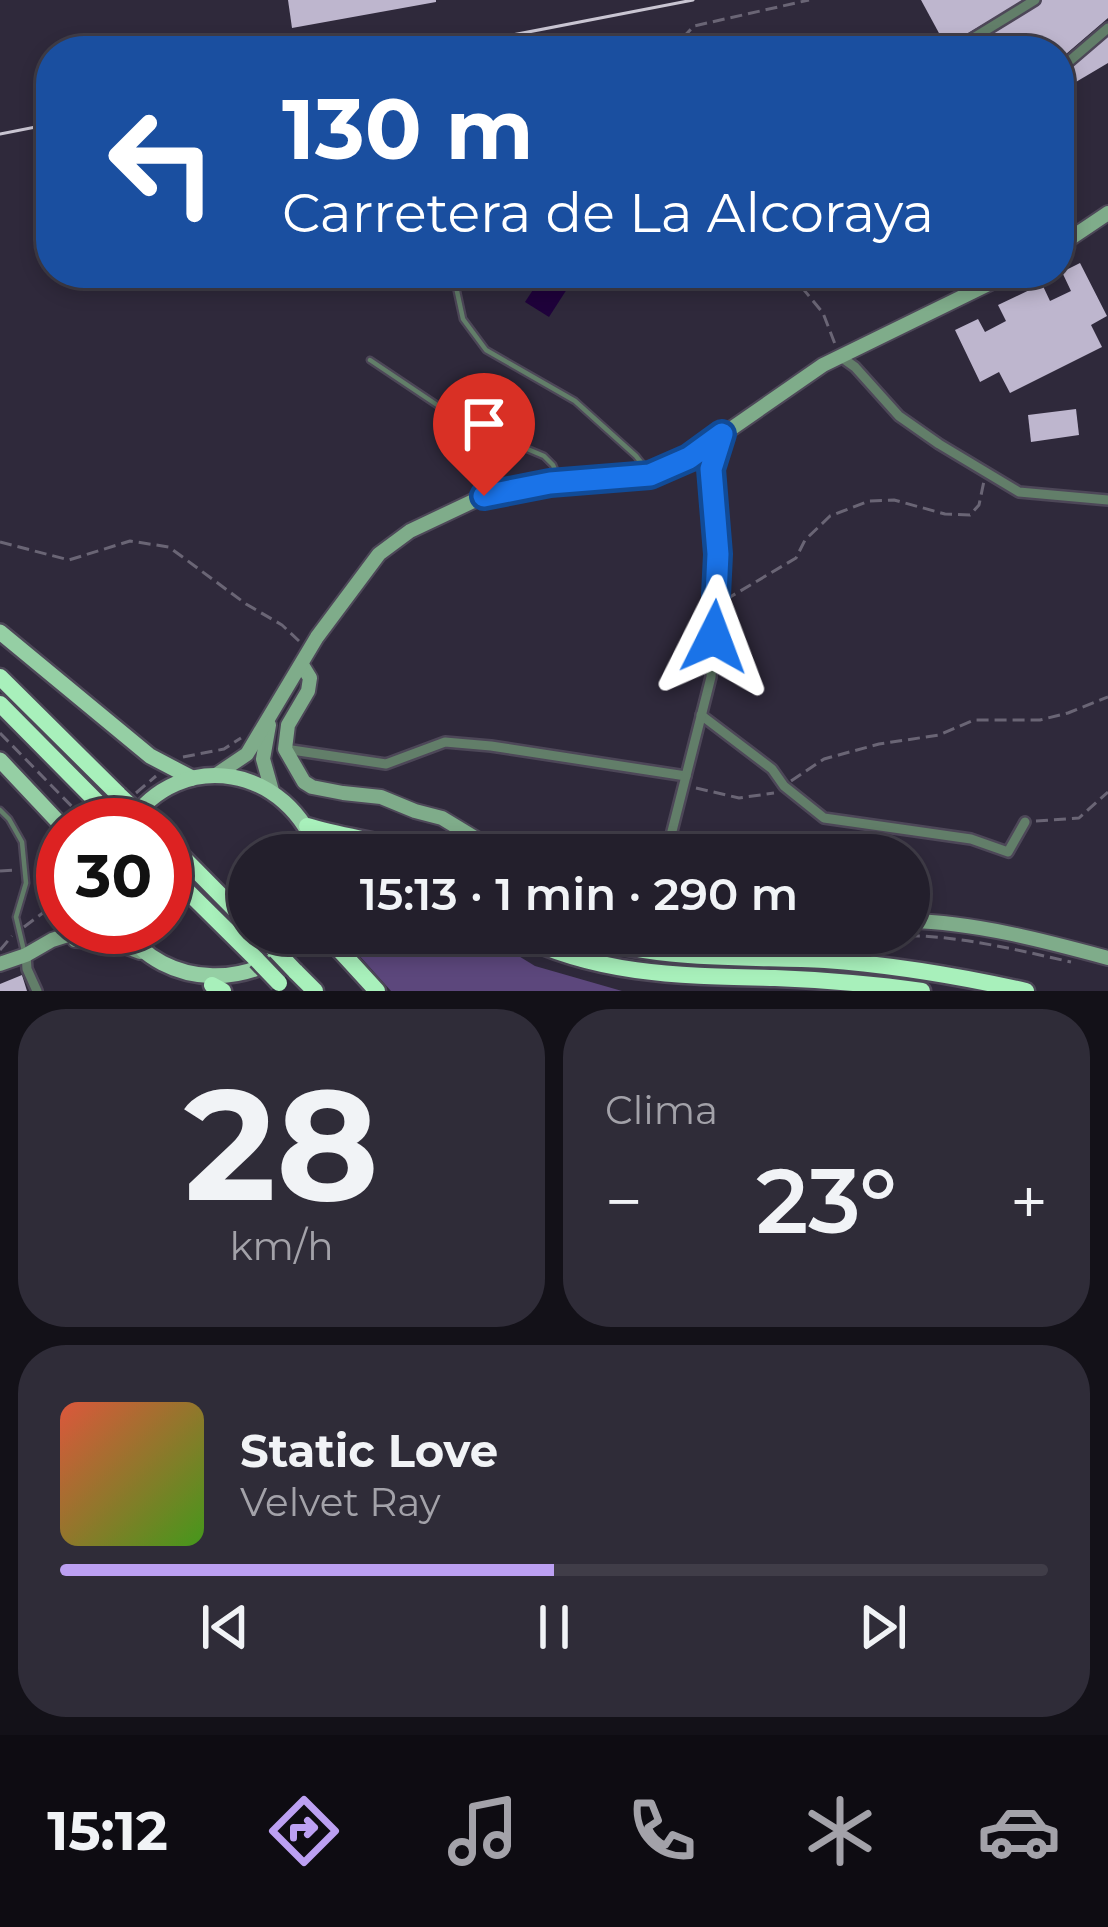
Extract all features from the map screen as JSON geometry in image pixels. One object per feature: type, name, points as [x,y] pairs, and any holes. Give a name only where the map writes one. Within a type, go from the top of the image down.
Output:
[{"type":"highway","points":[[0,677],[128,798]]},
{"type":"highway","points":[[0,704],[93,798]]},
{"type":"highway","points":[[307,826],[338,834]]},
{"type":"highway","points":[[192,866],[228,903]]},
{"type":"highway","points":[[192,895],[283,987]]},
{"type":"highway","points":[[279,954],[315,991]]},
{"type":"highway","points":[[343,954],[376,991]]},
{"type":"highway","points":[[563,954],[645,973],[860,983],[922,991]]},
{"type":"highway","points":[[691,954],[908,968],[1027,991]]},
{"type":"main road","points":[[0,632],[150,756],[192,778]]},
{"type":"main road","points":[[0,760],[36,798]]},
{"type":"main road","points":[[152,798],[192,778],[245,779],[272,791],[297,813],[310,834]]},
{"type":"main road","points":[[143,954],[173,975],[217,988],[264,973],[289,954]]},
{"type":"street","points":[[976,36],[1035,0]]},
{"type":"street","points":[[1074,57],[1108,28]]},
{"type":"street","points":[[1074,236],[1108,214]]},
{"type":"street","points":[[216,776],[247,754],[305,658],[380,554],[410,531],[484,496],[559,482],[650,475],[689,458],[823,365],[981,288]]},
{"type":"street","points":[[841,357],[899,416],[1018,492],[1108,500]]},
{"type":"street","points":[[672,834],[711,676],[718,554],[711,469],[722,434]]},
{"type":"street","points":[[305,658],[308,691],[288,725],[285,749],[304,782],[381,797],[442,818],[468,834]]},
{"type":"street","points":[[271,714],[263,759],[272,791]]},
{"type":"street","points":[[701,715],[772,769],[784,786],[824,818],[970,838],[1008,852],[1025,822]]},
{"type":"street","points":[[285,749],[386,764],[445,742],[685,781]]},
{"type":"street","points":[[930,921],[1046,941],[1108,958]]},
{"type":"street","points":[[0,964],[36,950]]},
{"type":"street","points":[[26,956],[38,991]]},
{"type":"lane","points":[[456,288],[463,319],[486,350],[575,401],[636,456],[650,475]]},
{"type":"lane","points":[[370,360],[461,421],[544,456],[559,482]]},
{"type":"lane","points":[[0,810],[22,842],[26,883],[16,917],[26,956]]},
{"type":"path","points":[[684,36],[694,26],[809,0]]},
{"type":"path","points":[[803,288],[824,313],[841,357]]},
{"type":"path","points":[[716,604],[796,558],[830,516],[869,501],[894,500],[945,514],[970,515],[979,506],[985,473]]},
{"type":"path","points":[[0,542],[69,560],[130,541],[169,548],[282,625],[305,658]]},
{"type":"path","points":[[685,781],[739,798],[779,793],[824,759],[939,735],[974,720],[1040,720],[1108,697]]},
{"type":"path","points":[[0,733],[64,798]]},
{"type":"path","points":[[127,794],[182,757],[224,749],[242,737],[254,741]]},
{"type":"path","points":[[1025,822],[1079,818],[1108,792]]},
{"type":"path","points":[[0,871],[25,870]]},
{"type":"path","points":[[0,950],[36,918]]},
{"type":"path","points":[[930,937],[983,942],[1087,965]]},
{"type":"shaded area","points":[[534,288],[568,288],[549,317],[525,302]]},
{"type":"shaded area","points":[[358,954],[515,954],[535,966],[622,991],[391,991]]},
{"type":"building","points":[[288,0],[436,0],[436,2],[292,28]]},
{"type":"building","points":[[921,0],[1025,0],[963,36],[941,36]]},
{"type":"building","points":[[1041,0],[1108,0],[1108,18],[1074,47],[1074,36],[982,36]]},
{"type":"building","points":[[1108,33],[1108,63],[1074,83],[1074,63]]},
{"type":"building","points":[[1080,263],[1107,316],[1091,325],[1102,347],[1010,393],[999,372],[980,382],[955,330],[978,319],[985,332],[1006,321],[998,305],[1034,288],[1044,288],[1050,301],[1071,291],[1074,266]]},
{"type":"building","points":[[1076,409],[1079,435],[1031,442],[1028,415]]},
{"type":"building","points":[[22,975],[27,991],[0,991],[0,984]]},
{"type":"railway","points":[[507,36],[693,0]]},
{"type":"railway","points":[[0,134],[36,127]]},
{"type":"route","points":[[484,496],[550,483],[650,475],[689,458],[722,434],[711,469],[718,554],[714,637]]}]
